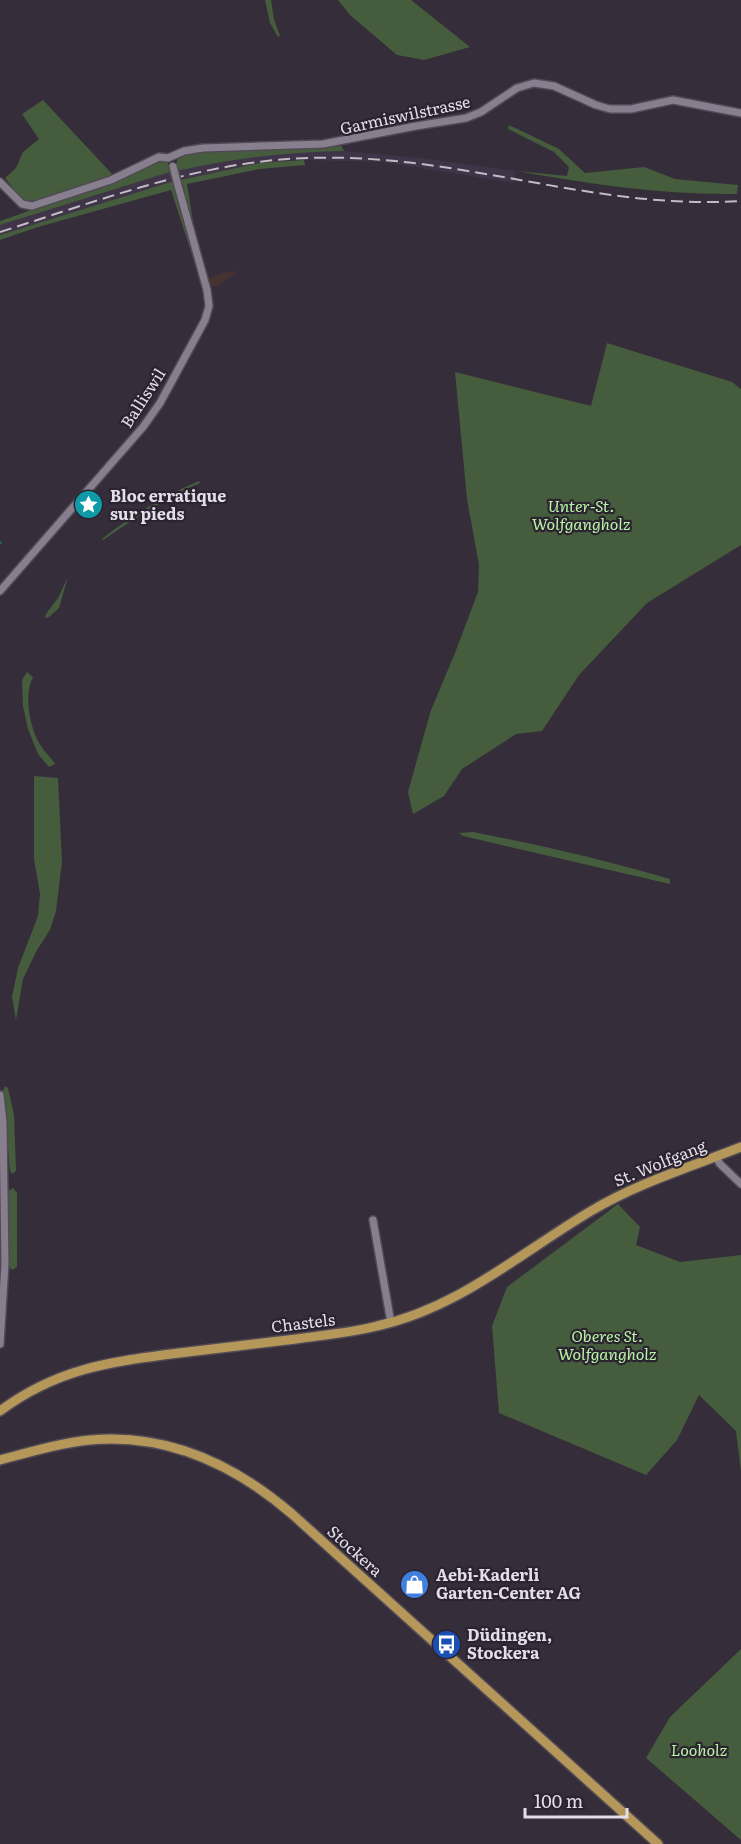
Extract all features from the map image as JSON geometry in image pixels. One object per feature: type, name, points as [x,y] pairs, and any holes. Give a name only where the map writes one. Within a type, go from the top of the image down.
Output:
[{"type":"main road","name":"St. Wolfgang","points":[[591,1211],[633,1189],[741,1147]]},
{"type":"main road","name":"Chastels","points":[[0,1411],[43,1384],[93,1366],[347,1332],[391,1323],[426,1311],[460,1295],[591,1211]]},
{"type":"main road","name":"Stockera","points":[[0,1460],[71,1443],[122,1440],[183,1450],[216,1462],[243,1477],[268,1493],[292,1514],[658,1844]]},
{"type":"street","name":"Garmiswilstrasse","points":[[168,158],[184,151],[203,148],[334,143],[466,118],[481,112],[517,88],[534,83],[554,86],[610,109],[631,109],[673,100],[741,113]]},
{"type":"street","points":[[0,182],[22,204],[32,206],[111,180],[159,157],[168,158]]},
{"type":"street","name":"Balliswil","points":[[0,591],[143,427],[165,394],[205,320],[209,306],[207,290],[173,166],[168,158]]},
{"type":"street","points":[[0,1097],[4,1152],[5,1264],[0,1344]]},
{"type":"street","points":[[716,1157],[720,1164],[741,1184]]},
{"type":"street","points":[[373,1220],[391,1323]]},
{"type":"shaded area","points":[[344,151],[421,158],[516,171],[514,183],[383,162],[304,160],[260,163],[180,180],[0,235],[0,225],[172,171],[258,155]]},
{"type":"shaded area","points":[[238,271],[217,287],[209,285],[206,280],[226,272]]},
{"type":"green space","points":[[265,0],[271,0],[280,36],[278,37],[270,23]]},
{"type":"green space","points":[[338,0],[411,0],[470,47],[424,60],[397,55],[350,15]]},
{"type":"green space","points":[[43,100],[113,175],[31,203],[19,196],[5,178],[16,168],[23,152],[39,139],[22,114]]},
{"type":"green space","points":[[509,125],[559,149],[585,173],[644,167],[675,179],[738,185],[737,194],[682,193],[626,188],[516,171],[567,176],[569,167],[554,152],[508,129]]},
{"type":"green space","points":[[340,144],[344,151],[259,156],[176,171],[177,160],[185,153]]},
{"type":"green space","points":[[160,160],[167,162],[173,171],[0,225],[0,221],[106,184]]},
{"type":"green space","points":[[304,160],[305,165],[259,169],[187,184],[193,222],[208,279],[206,280],[180,180],[260,163]]},
{"type":"green space","points":[[174,181],[206,298],[171,190],[38,227],[0,240],[0,235]]},
{"type":"green space","name":"Unter-St. Wolfgangholz","points":[[607,343],[732,382],[741,389],[741,545],[647,603],[579,675],[542,731],[516,734],[462,769],[444,796],[413,814],[408,792],[431,710],[478,592],[479,565],[467,499],[455,372],[591,406]]},
{"type":"green space","points":[[199,481],[200,483],[162,502],[102,539],[149,507]]},
{"type":"green space","points":[[68,577],[59,608],[45,618],[58,598]]},
{"type":"green space","points":[[27,672],[33,677],[28,704],[31,724],[38,742],[55,764],[49,767],[38,754],[28,729],[23,706],[22,680]]},
{"type":"green space","points":[[34,776],[58,778],[62,862],[56,911],[50,930],[23,979],[16,1020],[12,997],[18,968],[38,916],[40,894],[34,859]]},
{"type":"green space","points":[[473,832],[621,865],[670,879],[670,884],[463,836],[459,833]]},
{"type":"green space","points":[[5,1086],[8,1088],[14,1115],[16,1171],[12,1174],[3,1091]]},
{"type":"green space","points":[[13,1188],[17,1193],[17,1267],[12,1270],[9,1266],[8,1191]]},
{"type":"green space","name":"Oberes St. Wolfgangholz","points":[[618,1204],[640,1227],[636,1245],[680,1262],[741,1255],[741,1472],[736,1431],[699,1395],[677,1440],[646,1475],[499,1413],[492,1326],[507,1287]]},
{"type":"green space","name":"Looholz","points":[[741,1649],[741,1840],[646,1758],[670,1717]]},
{"type":"railway","points":[[0,232],[160,182],[225,167],[304,158],[398,161],[642,199],[691,202],[741,201]]},
{"type":"place","name":"Bloc erratique sur pieds","points":[[89,505]]},
{"type":"place","name":"Aebi-Kaderli Garten-Center AG","points":[[415,1584]]},
{"type":"place","name":"Düdingen, Stockera","points":[[446,1644]]}]
